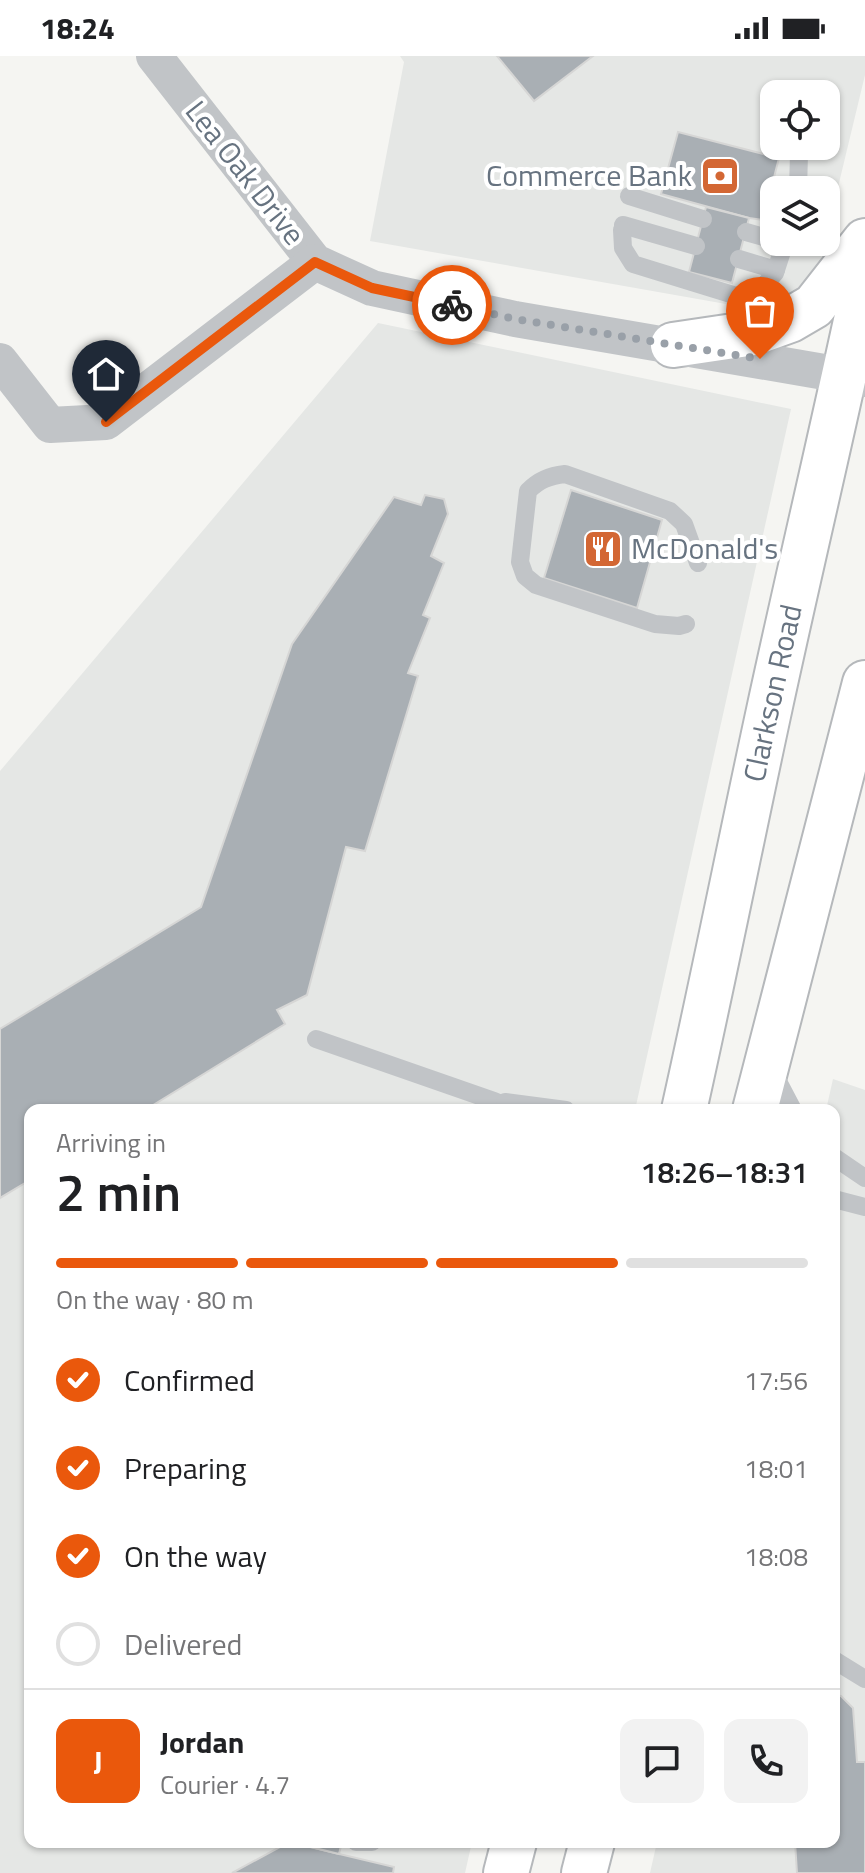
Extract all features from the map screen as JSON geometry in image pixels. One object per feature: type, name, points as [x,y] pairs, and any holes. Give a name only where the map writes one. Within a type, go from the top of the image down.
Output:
[{"type":"main road","points":[[673,345],[754,333],[790,320],[814,306],[865,241]]},
{"type":"main road","name":"Clarkson Road","points":[[685,1104],[769,709],[855,377],[865,279]]},
{"type":"main road","points":[[756,1104],[865,683]]},
{"type":"main road","points":[[506,1873],[512,1848]]},
{"type":"main road","points":[[584,1873],[590,1848]]},
{"type":"street","name":"Lea Oak Drive","points":[[154,56],[315,262],[372,288],[515,319],[855,377]]},
{"type":"street","points":[[0,361],[50,425],[106,422],[315,262]]},
{"type":"lane","points":[[629,196],[703,219]]},
{"type":"lane","points":[[696,246],[623,227],[623,248],[633,264],[740,297],[757,294],[776,270],[778,256]]},
{"type":"lane","points":[[746,232],[760,236]]},
{"type":"lane","points":[[739,259],[776,270]]},
{"type":"lane","points":[[686,624],[655,624],[536,585],[525,576],[520,562],[528,491],[550,476],[565,474],[670,511],[684,524],[698,563]]},
{"type":"lane","points":[[316,1039],[501,1104]]},
{"type":"lane","points":[[767,1062],[790,1104]]},
{"type":"lane","points":[[494,1101],[518,1104]]},
{"type":"lane","points":[[840,1161],[865,1178]]},
{"type":"lane","points":[[840,1201],[865,1207]]},
{"type":"lane","points":[[840,1664],[865,1679]]},
{"type":"shaded area","points":[[400,56],[865,56],[865,75],[840,179],[840,176],[760,176],[760,256],[822,256],[816,280],[760,310],[370,241],[404,62]]},
{"type":"shaded area","points":[[378,323],[791,409],[636,1104],[24,1104],[24,1848],[471,1848],[465,1873],[0,1873],[0,771]]},
{"type":"shaded area","points":[[833,1079],[865,1090],[865,1873],[650,1873],[656,1848],[840,1848],[840,1104],[827,1104]]},
{"type":"building","points":[[497,56],[593,56],[534,101]]},
{"type":"building","name":"Commerce Bank","points":[[678,132],[760,153],[760,160],[778,160],[774,176],[760,176],[760,220],[661,194]]},
{"type":"building","points":[[706,207],[749,218],[732,283],[689,272]]},
{"type":"building","name":"McDonald's","points":[[571,490],[662,520],[637,608],[544,578]]},
{"type":"building","points":[[425,495],[444,499],[448,514],[431,556],[444,563],[423,615],[430,618],[408,673],[418,676],[365,851],[346,847],[307,995],[277,1010],[285,1024],[155,1104],[24,1104],[24,1184],[0,1198],[0,1029],[201,907],[292,644],[394,497],[421,505]]},
{"type":"building","points":[[841,1696],[853,1708],[857,1762],[865,1762],[865,1873],[797,1873],[795,1848],[840,1848]]},
{"type":"building","points":[[278,1848],[314,1848],[394,1867],[393,1873],[232,1873]]},
{"type":"building","points":[[315,1848],[340,1848],[339,1854]]},
{"type":"way so far","points":[[452,305],[515,319],[760,359]]},
{"type":"place","name":"Commerce Bank","points":[[720,176]]},
{"type":"place","name":"McDonald's","points":[[603,549]]},
{"type":"route","points":[[106,422],[315,262],[372,288],[452,305]]}]
